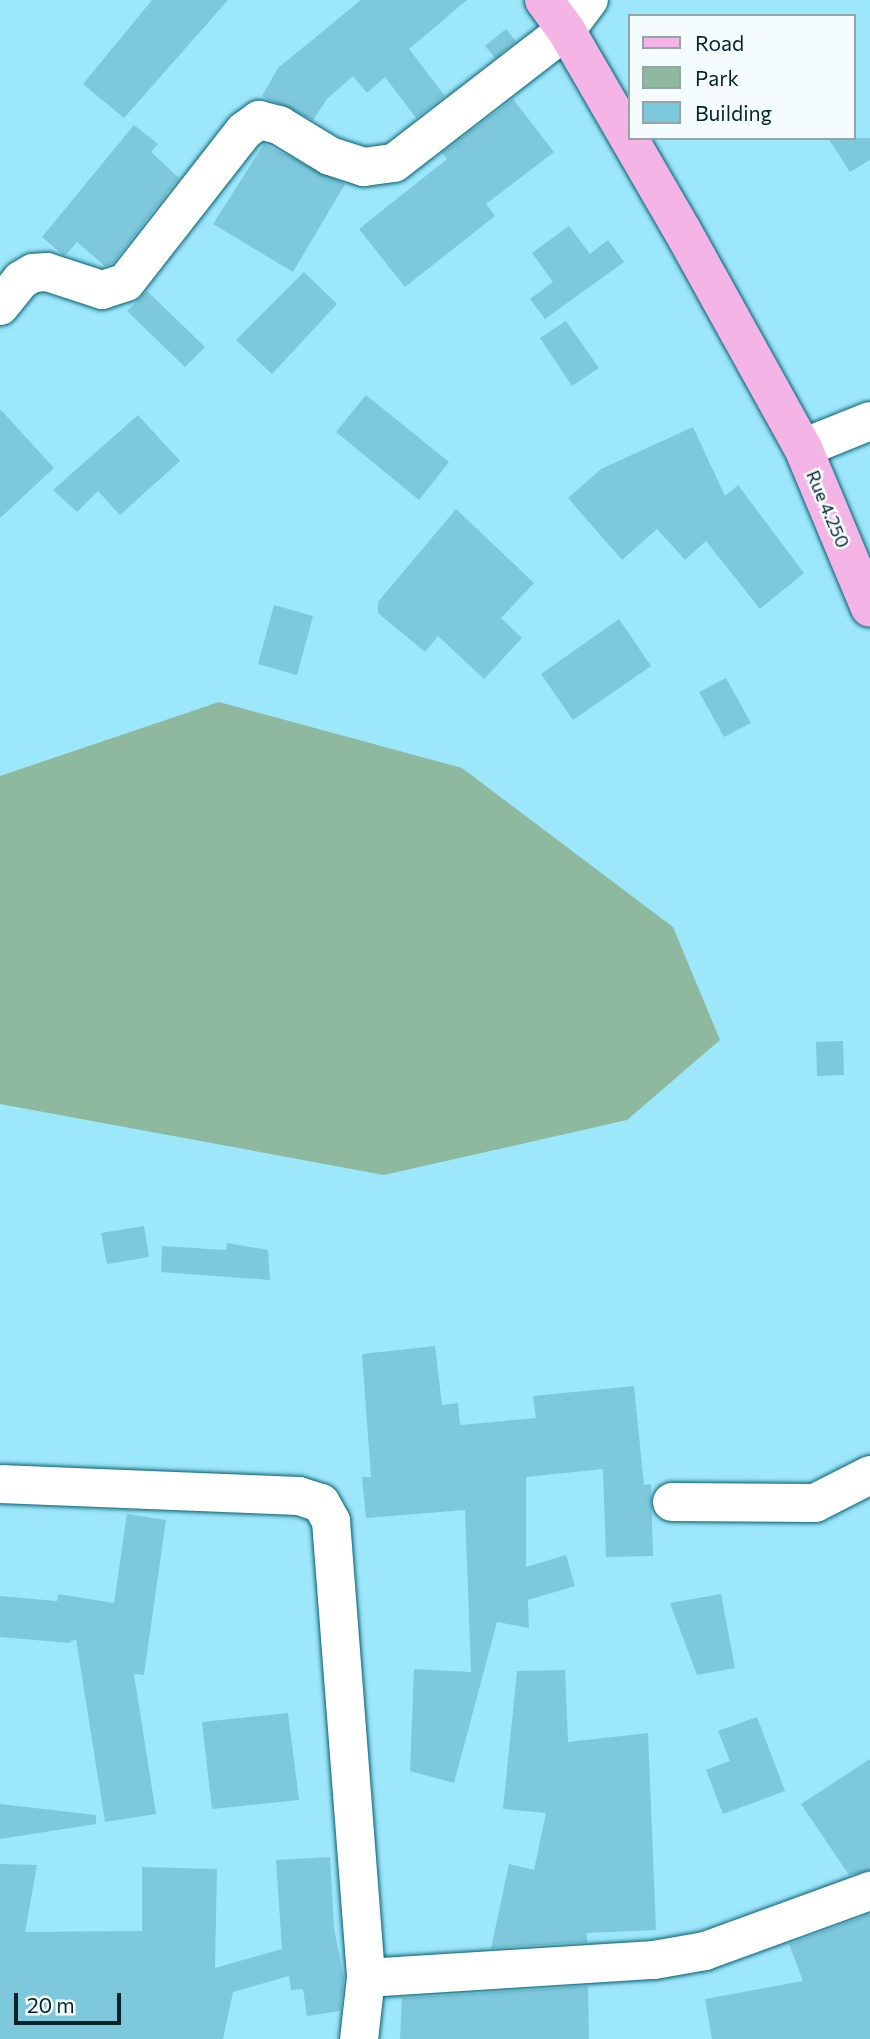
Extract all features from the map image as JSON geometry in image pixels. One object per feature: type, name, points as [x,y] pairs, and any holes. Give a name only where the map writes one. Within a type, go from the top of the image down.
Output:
[{"type":"main road","name":"Rue 4.250","points":[[544,0],[566,30],[628,140]]},
{"type":"main road","name":"Rue 4.250","points":[[628,140],[803,449],[870,608]]},
{"type":"street","points":[[0,306],[21,280],[33,273],[47,272],[102,289],[126,282],[244,131],[259,120],[279,125],[330,156],[364,167],[394,163],[566,30],[589,0]]},
{"type":"street","points":[[803,449],[870,421]]},
{"type":"street","points":[[672,1502],[815,1503],[870,1475]]},
{"type":"street","points":[[0,1484],[299,1496],[321,1503],[331,1521],[366,1978],[359,2039]]},
{"type":"street","points":[[366,1978],[654,1960],[705,1951],[870,1891]]},
{"type":"green space","points":[[219,702],[462,768],[673,927],[720,1040],[627,1120],[384,1175],[0,1104],[0,776]]},
{"type":"building","points":[[152,0],[228,0],[124,118],[83,84]]},
{"type":"building","points":[[361,0],[467,0],[409,49],[445,96],[416,118],[385,77],[367,93],[353,76],[327,99],[313,120],[262,96],[278,68]]},
{"type":"building","points":[[506,29],[516,41],[495,58],[485,46]]},
{"type":"building","points":[[513,99],[554,152],[486,204],[495,216],[405,287],[359,229],[447,159],[442,153]]},
{"type":"building","points":[[134,125],[158,144],[151,152],[179,178],[113,263],[105,266],[77,242],[66,255],[62,254],[42,237]]},
{"type":"building","points":[[870,138],[870,160],[850,172],[829,140]]},
{"type":"building","points":[[264,144],[345,184],[293,272],[213,224]]},
{"type":"building","points":[[569,226],[590,254],[608,240],[624,262],[545,319],[530,299],[553,282],[532,253]]},
{"type":"building","points":[[304,272],[337,304],[272,374],[236,340]]},
{"type":"building","points":[[147,291],[205,347],[185,367],[127,311]]},
{"type":"building","points":[[566,321],[599,368],[572,386],[540,338]]},
{"type":"building","points":[[366,395],[449,462],[419,500],[336,432]]},
{"type":"building","points":[[0,409],[54,468],[0,518]]},
{"type":"building","points":[[138,415],[180,461],[120,515],[98,491],[77,512],[53,490]]},
{"type":"building","points":[[693,427],[725,496],[738,485],[804,573],[760,609],[706,541],[685,560],[657,529],[622,560],[568,498],[601,469]]},
{"type":"building","points":[[456,509],[534,583],[501,618],[522,638],[484,679],[438,636],[425,652],[378,613],[378,602]]},
{"type":"building","points":[[274,605],[313,616],[297,675],[258,664]]},
{"type":"building","points":[[619,619],[651,666],[573,720],[541,674]]},
{"type":"building","points":[[726,678],[751,723],[724,737],[699,692]]},
{"type":"building","points":[[843,1041],[844,1075],[817,1076],[816,1042]]},
{"type":"building","points":[[144,1226],[149,1257],[107,1264],[101,1233]]},
{"type":"building","points":[[227,1243],[268,1250],[270,1280],[161,1272],[162,1246],[226,1250]]},
{"type":"building","points":[[435,1346],[442,1405],[458,1403],[460,1425],[536,1418],[533,1396],[634,1386],[644,1485],[651,1484],[653,1556],[606,1557],[603,1469],[526,1477],[526,1567],[566,1555],[575,1586],[528,1600],[529,1628],[497,1622],[454,1783],[410,1771],[414,1669],[471,1672],[465,1510],[366,1518],[362,1477],[371,1477],[362,1354]]},
{"type":"building","points":[[127,1514],[166,1520],[144,1675],[134,1674],[156,1814],[105,1822],[76,1639],[69,1643],[0,1637],[0,1596],[57,1601],[58,1594],[114,1603]]},
{"type":"building","points":[[721,1594],[735,1668],[697,1675],[670,1603]]},
{"type":"building","points":[[565,1670],[568,1742],[648,1733],[656,1930],[587,1933],[587,1942],[491,1948],[509,1864],[534,1870],[546,1813],[503,1809],[517,1671]]},
{"type":"building","points":[[288,1713],[299,1800],[212,1809],[202,1722]]},
{"type":"building","points":[[757,1717],[785,1791],[723,1814],[706,1770],[730,1761],[718,1731]]},
{"type":"building","points":[[870,1759],[870,1870],[849,1875],[801,1804]]},
{"type":"building","points":[[0,1804],[96,1815],[96,1824],[0,1839]]},
{"type":"building","points":[[330,1857],[334,1928],[344,1978],[340,2011],[307,2016],[303,1989],[291,1990],[289,1976],[233,1992],[223,2039],[0,2039],[0,1864],[37,1865],[25,1932],[142,1931],[142,1867],[217,1869],[215,1968],[282,1949],[276,1860]]},
{"type":"building","points":[[870,1914],[870,2039],[712,2039],[705,1999],[803,1981],[789,1944]]},
{"type":"building","points":[[588,1986],[589,2039],[400,2039],[402,1998]]}]
